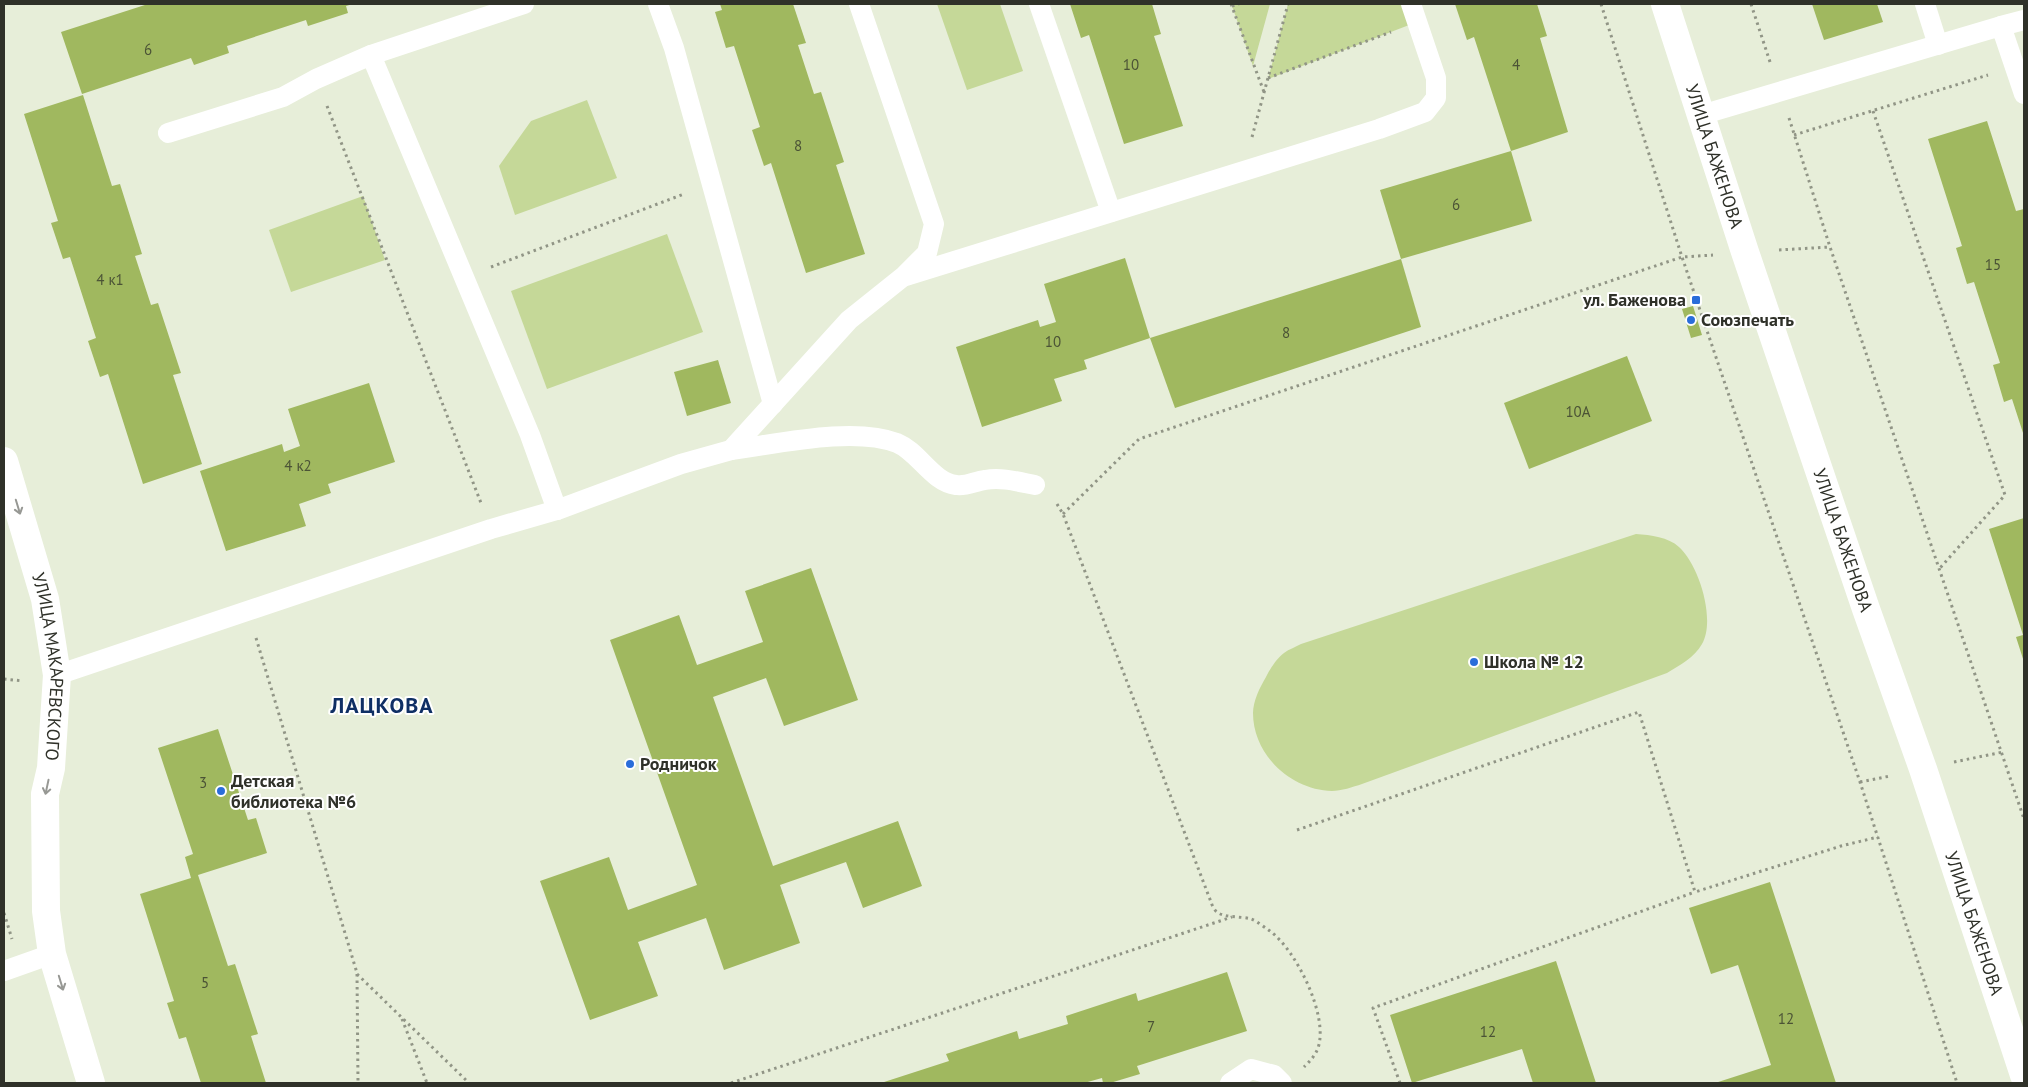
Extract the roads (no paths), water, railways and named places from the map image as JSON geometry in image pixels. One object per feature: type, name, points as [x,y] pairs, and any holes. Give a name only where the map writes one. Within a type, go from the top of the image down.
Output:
[{"type":"street","name":"УЛИЦА БАЖЕНОВА","points":[[1665,4],[1745,252],[1866,609],[1923,769],[2024,1075]]},
{"type":"street","name":"УЛИЦА МАКАРЕВСКОГО","points":[[4,461],[45,599],[57,675],[51,768],[45,794],[46,911],[52,954],[91,1083]]},
{"type":"lane","points":[[168,133],[284,97],[316,79],[370,55],[524,4]]},
{"type":"lane","points":[[658,4],[674,48],[773,404]]},
{"type":"lane","points":[[730,450],[849,320],[904,276],[927,253],[934,224],[859,4]]},
{"type":"lane","points":[[1039,4],[1111,212]]},
{"type":"lane","points":[[1925,4],[1938,45]]},
{"type":"lane","points":[[904,276],[1379,129],[1425,112],[1436,98],[1436,78],[1414,13]]},
{"type":"lane","points":[[1701,115],[2024,20]]},
{"type":"lane","points":[[2001,26],[2024,94]]},
{"type":"lane","points":[[370,55],[530,435],[557,510]]},
{"type":"lane","points":[[57,675],[491,529],[557,510],[681,464],[730,450],[850,434],[886,439],[900,444],[942,480],[956,485],[968,485],[985,480],[1003,479],[1035,486]]},
{"type":"lane","points":[[4,971],[52,954]]},
{"type":"lane","points":[[1230,1083],[1251,1069],[1274,1075],[1282,1083]]},
{"type":"place","name":"ул. Баженова","points":[[1696,300]]},
{"type":"place","name":"Союзпечать","points":[[1691,320]]},
{"type":"place","name":"Школа № 12","points":[[1474,662]]},
{"type":"place","name":"Родничок","points":[[630,764]]},
{"type":"place","name":"Детская библиотека №6","points":[[221,791]]},
{"type":"district","name":"ЛАЦКОВА","points":[[382,705]]}]
